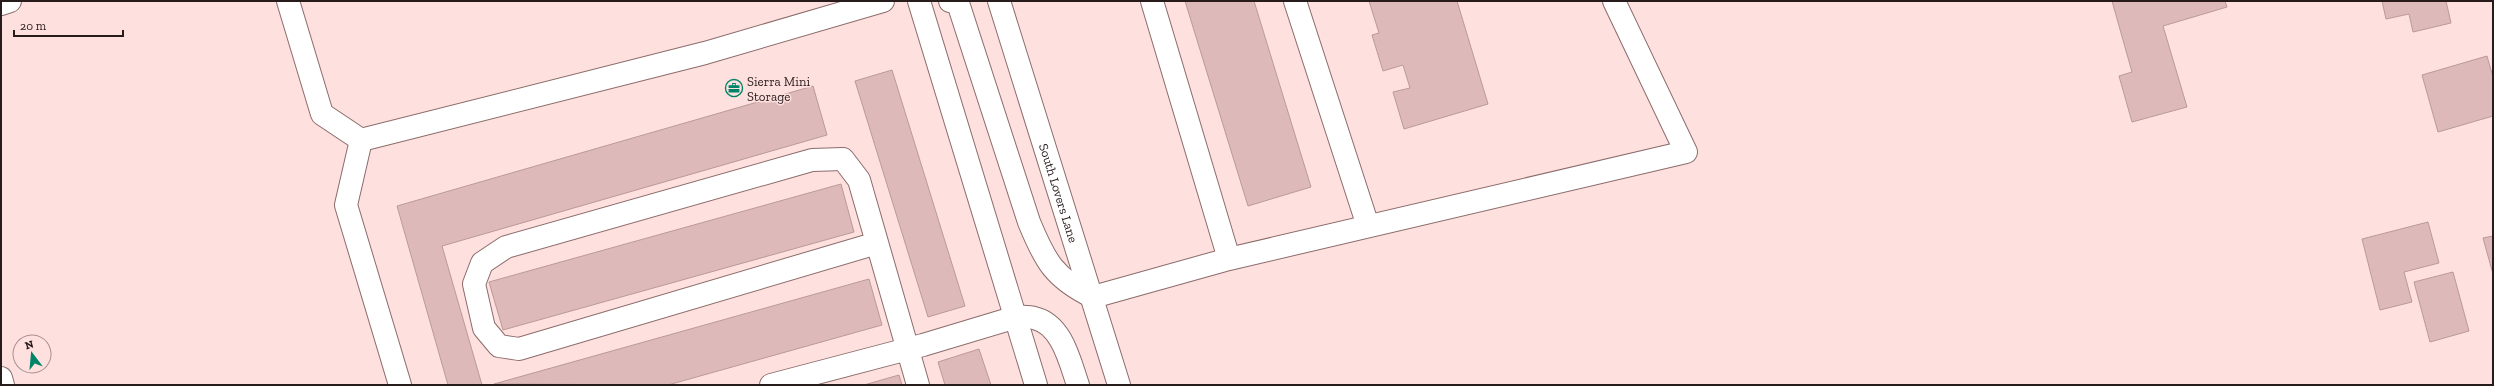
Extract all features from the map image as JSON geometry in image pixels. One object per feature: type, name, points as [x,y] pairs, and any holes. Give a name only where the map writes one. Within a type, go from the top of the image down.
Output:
[{"type":"main road","points":[[1,4],[10,1]]},
{"type":"main road","points":[[288,1],[322,114],[361,140],[705,53],[883,1]]},
{"type":"main road","points":[[919,1],[1036,385]]},
{"type":"main road","points":[[950,1],[958,3],[1029,222],[1038,244],[1057,274],[1068,284],[1093,297],[1229,259],[1686,152],[1614,1]]},
{"type":"main road","name":"South Lovers Lane","points":[[999,1],[1093,297],[1119,385]]},
{"type":"main road","points":[[1152,1],[1229,259]]},
{"type":"main road","points":[[1295,1],[1368,226]]},
{"type":"main road","points":[[361,140],[346,205],[400,385]]},
{"type":"main road","points":[[877,243],[519,349],[499,346],[484,328],[474,284],[482,263],[506,246],[812,160],[843,159],[859,180],[909,348],[918,385]]},
{"type":"main road","points":[[770,385],[909,348],[1016,317],[1034,318],[1045,322],[1055,331],[1071,364],[1078,385]]},
{"type":"main road","points":[[1,378],[3,385]]},
{"type":"building","points":[[1185,1],[1254,1],[1311,187],[1248,206]]},
{"type":"building","points":[[1369,1],[1457,1],[1488,104],[1404,129],[1393,92],[1410,88],[1403,65],[1383,71],[1372,35],[1379,33]]},
{"type":"building","points":[[2112,1],[2225,1],[2227,7],[2163,26],[2187,107],[2132,122],[2119,76],[2132,72]]},
{"type":"building","points":[[2382,1],[2446,1],[2451,23],[2413,32],[2409,14],[2386,19]]},
{"type":"building","points":[[2487,56],[2493,77],[2493,116],[2438,132],[2422,75]]},
{"type":"building","points":[[892,70],[965,306],[928,317],[855,81]]},
{"type":"building","points":[[813,86],[827,135],[442,246],[482,385],[448,385],[397,206]]},
{"type":"building","points":[[841,184],[854,232],[503,330],[489,282]]},
{"type":"building","points":[[2428,222],[2439,263],[2404,272],[2412,302],[2380,310],[2362,239]]},
{"type":"building","points":[[2493,236],[2493,274],[2483,238]]},
{"type":"building","points":[[2453,272],[2469,331],[2430,342],[2414,282]]},
{"type":"building","points":[[869,279],[882,325],[668,385],[494,384]]},
{"type":"building","points":[[979,349],[991,385],[945,385],[938,362]]},
{"type":"building","points":[[899,375],[902,385],[864,385]]},
{"type":"place","name":"Sierra Mini Storage","points":[[734,88]]}]
